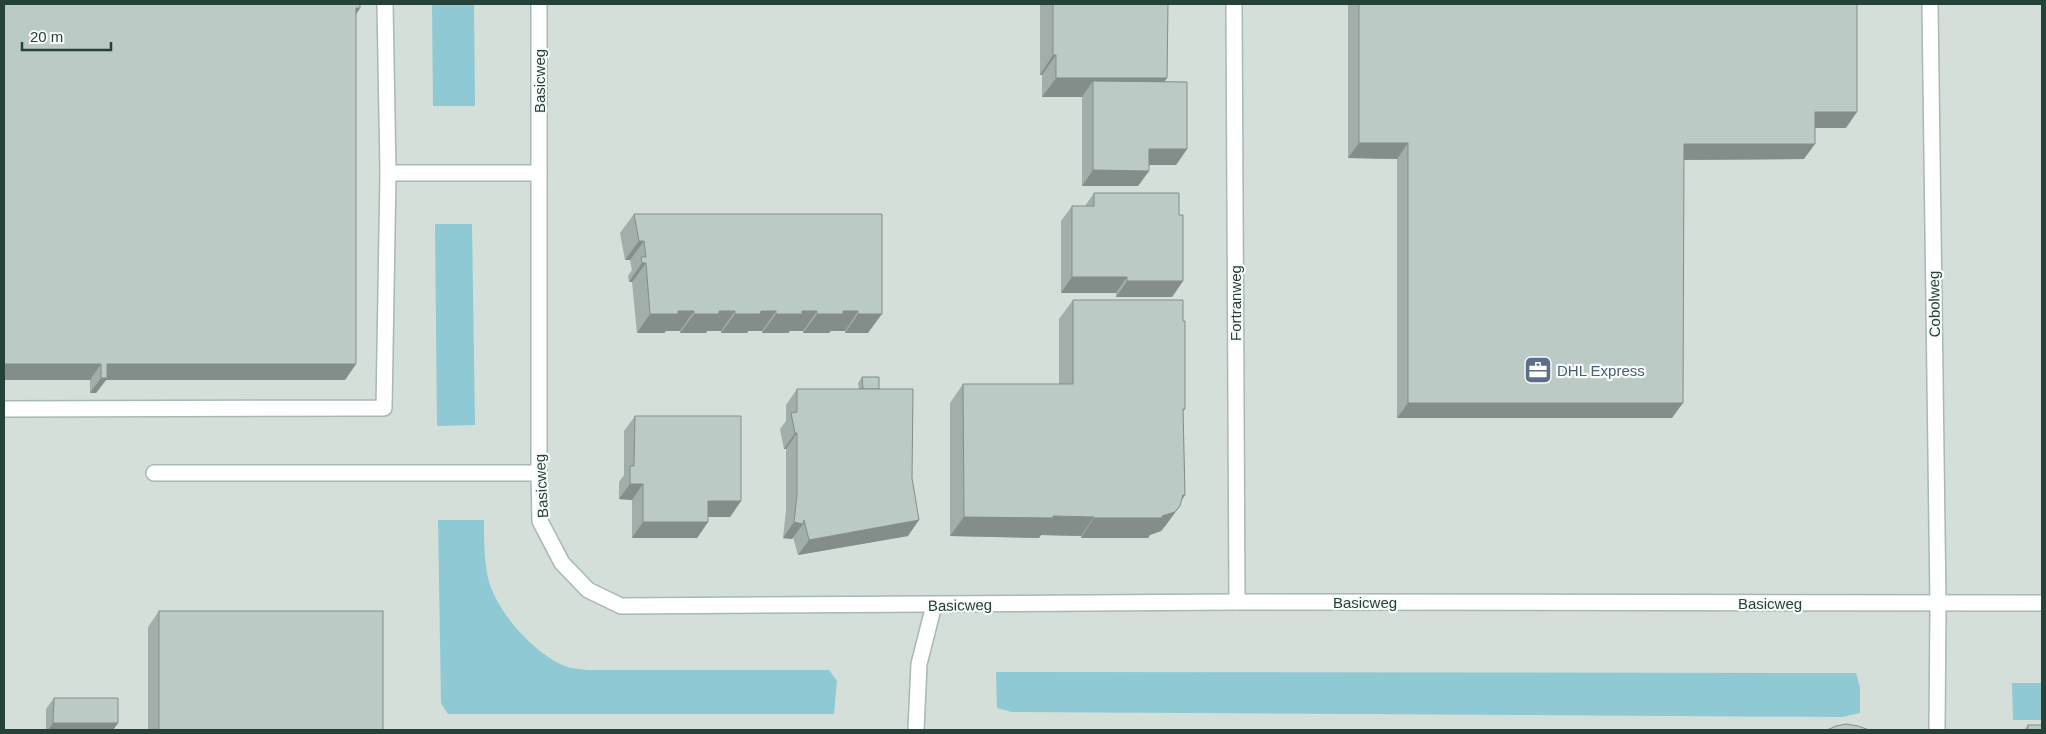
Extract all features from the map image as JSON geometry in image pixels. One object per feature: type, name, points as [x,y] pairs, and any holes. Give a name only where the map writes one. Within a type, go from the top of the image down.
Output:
[{"type":"street","points":[[4,409],[384,408],[388,173],[386,4]]},
{"type":"street","name":"Basicweg","points":[[539,4],[538,473],[540,521],[562,563],[588,590],[621,606],[1237,602],[2042,603]]},
{"type":"street","name":"Fortranweg","points":[[1234,4],[1237,602]]},
{"type":"street","name":"Cobolweg","points":[[1930,4],[1938,604],[1937,730]]},
{"type":"street","points":[[388,173],[540,173]]},
{"type":"street","points":[[154,473],[538,473]]},
{"type":"street","points":[[916,730],[919,664],[934,605]]},
{"type":"shaded area","points":[[4,4],[2042,4],[2042,730],[4,730]]},
{"type":"water","points":[[432,4],[474,4],[475,106],[433,106]]},
{"type":"water","points":[[435,224],[472,224],[475,425],[437,426]]},
{"type":"water","points":[[438,520],[484,520],[484,549],[488,578],[499,604],[507,617],[529,641],[553,660],[565,666],[588,670],[829,670],[837,681],[834,714],[448,714],[441,703]]},
{"type":"water","points":[[996,672],[1856,673],[1860,687],[1860,713],[1842,717],[1012,712],[997,708]]},
{"type":"water","points":[[2012,683],[2042,683],[2042,720],[2013,720]]},
{"type":"building","points":[[4,4],[360,4],[360,8],[356,8],[356,364],[107,364],[107,378],[101,378],[101,364],[4,364]]},
{"type":"building","points":[[1053,4],[1168,4],[1167,78],[1056,78],[1056,55],[1053,55]]},
{"type":"building","points":[[1359,4],[1857,4],[1857,112],[1815,112],[1815,144],[1684,144],[1683,403],[1408,403],[1408,143],[1359,143]]},
{"type":"building","points":[[1093,81],[1187,82],[1187,149],[1149,149],[1149,171],[1093,170]]},
{"type":"building","points":[[1094,193],[1179,193],[1179,215],[1183,215],[1183,281],[1127,281],[1127,277],[1072,277],[1072,206],[1094,206]]},
{"type":"building","points":[[634,214],[882,214],[882,314],[858,314],[858,311],[843,311],[843,314],[817,314],[817,311],[802,311],[802,314],[776,314],[776,311],[761,311],[760,314],[735,314],[735,311],[719,311],[719,314],[694,314],[694,311],[678,311],[678,314],[650,314],[646,263],[642,263],[641,257],[646,257],[644,241],[639,241]]},
{"type":"building","points":[[1073,300],[1183,300],[1183,321],[1185,321],[1185,409],[1183,409],[1185,495],[1183,495],[1180,506],[1175,512],[1162,516],[1162,518],[964,517],[963,384],[1073,384]]},
{"type":"building","points":[[862,377],[879,377],[879,389],[863,389]]},
{"type":"building","points":[[797,389],[913,389],[912,478],[919,520],[809,540],[804,520],[803,524],[794,522],[797,495],[797,433],[795,433],[791,413],[797,412]]},
{"type":"building","points":[[635,416],[741,416],[741,501],[708,501],[708,522],[643,522],[643,484],[630,484],[630,466],[634,466]]},
{"type":"building","points":[[159,611],[383,611],[383,730],[159,730]]},
{"type":"building","points":[[54,698],[118,698],[118,723],[53,723]]},
{"type":"building","points":[[1846,724],[1858,726],[1869,730],[1827,730]]},
{"type":"building","points":[[2028,725],[2042,725],[2042,730],[2028,730]]},
{"type":"place","name":"DHL Express","points":[[1538,370]]}]
